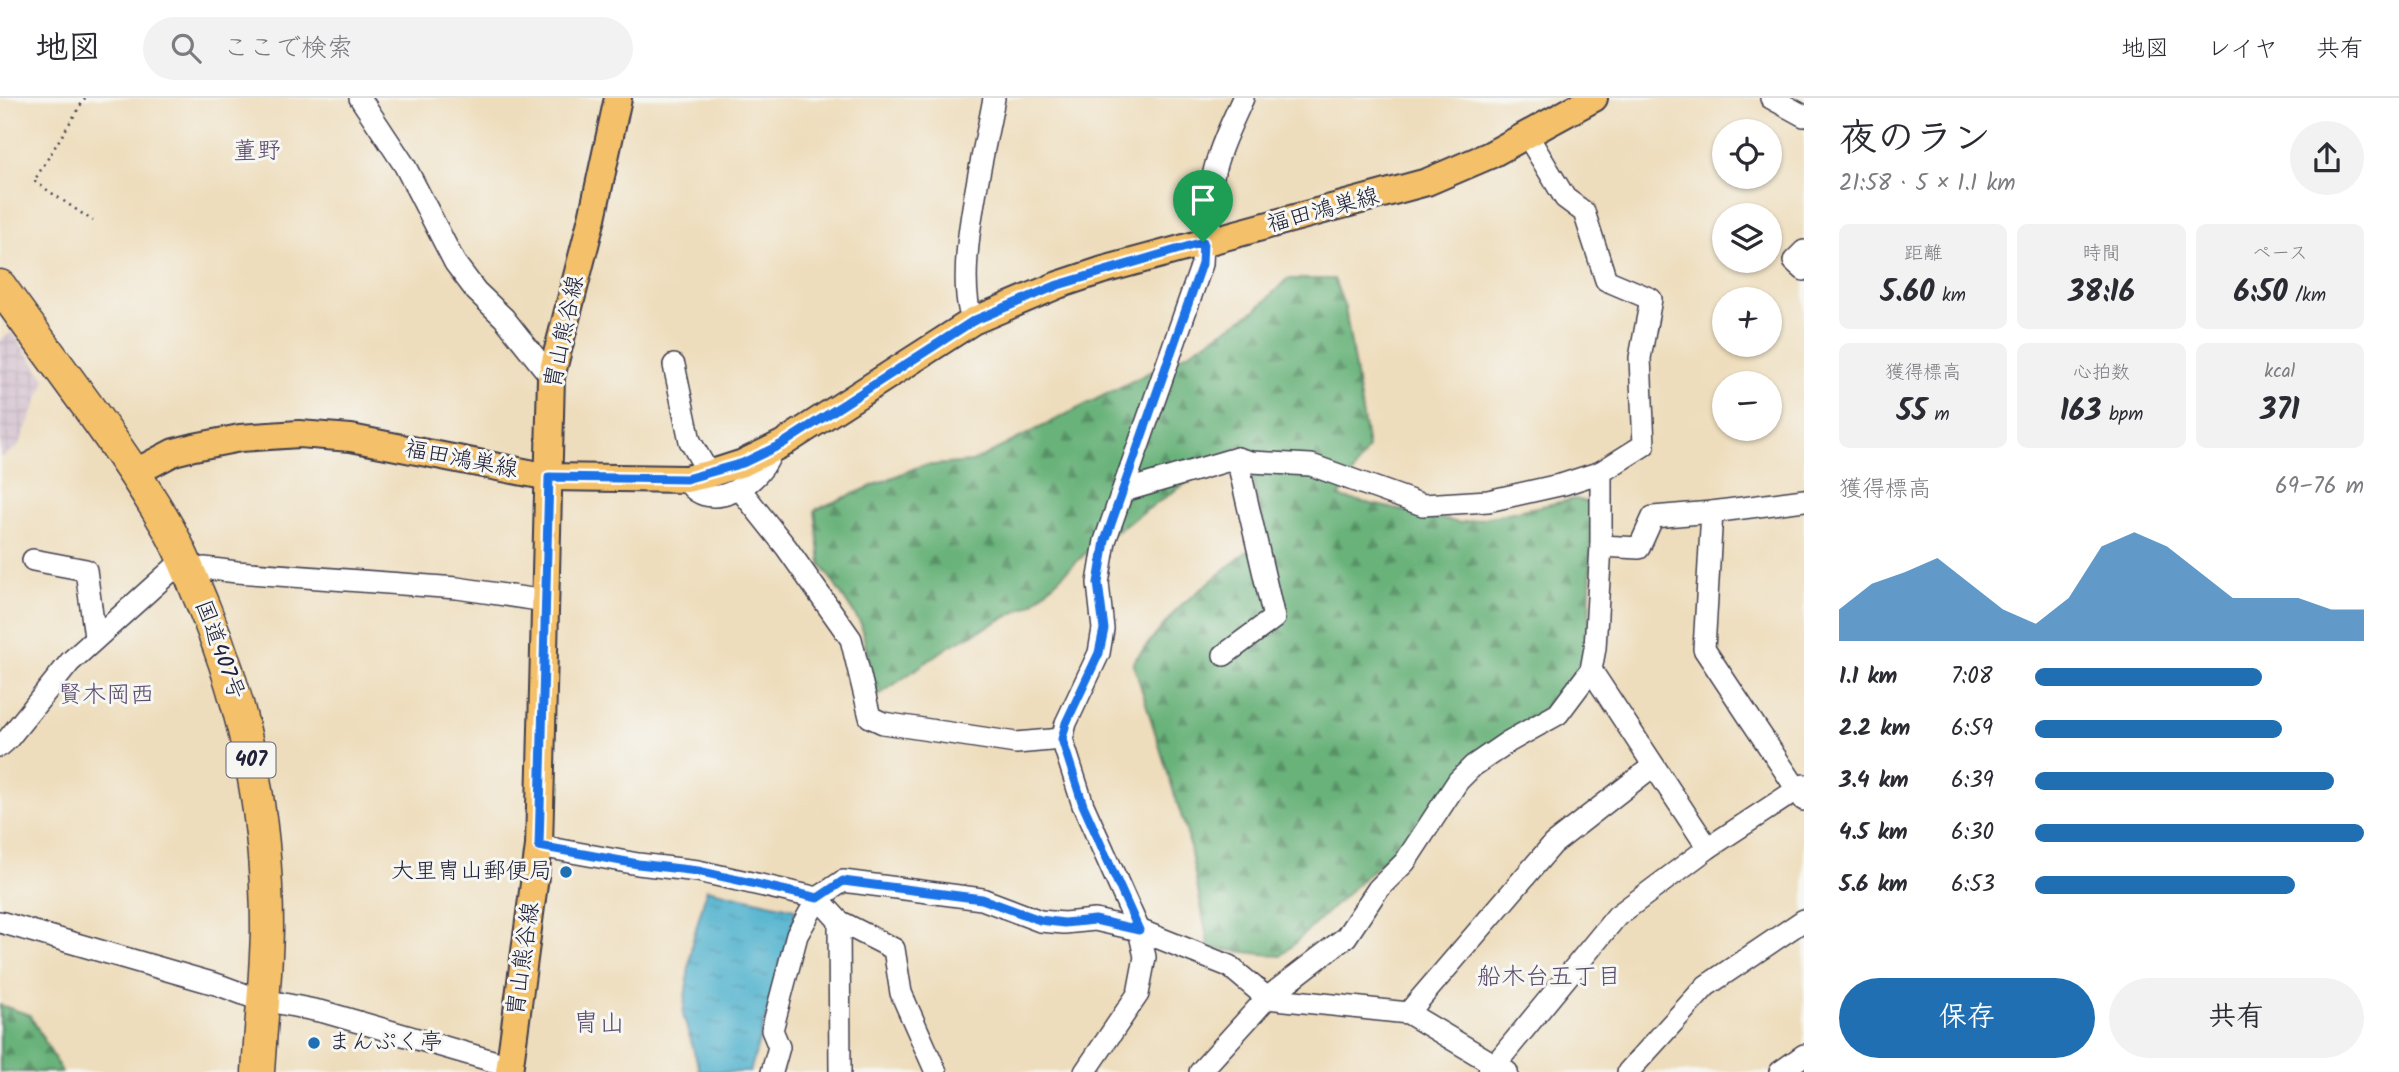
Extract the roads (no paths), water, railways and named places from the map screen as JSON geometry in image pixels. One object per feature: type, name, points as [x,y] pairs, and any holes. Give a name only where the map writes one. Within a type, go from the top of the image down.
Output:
[{"type":"highway","name":"国道407号","points":[[0,286],[134,473],[167,527],[212,626],[239,705],[263,833],[266,894],[258,1072]]},
{"type":"main road","name":"胄山熊谷線","points":[[509,1069],[539,846],[551,377],[592,218],[618,98]]},
{"type":"main road","name":"福田鴻巣線","points":[[134,473],[174,452],[194,447],[240,438],[299,433],[351,438],[549,477],[697,477],[743,463],[772,449],[973,321],[1058,285],[1207,241],[1427,182],[1466,167],[1594,98]]},
{"type":"street","points":[[360,98],[405,166],[455,263],[551,377]]},
{"type":"street","points":[[973,321],[968,301],[969,233],[994,98]]},
{"type":"street","points":[[1085,1072],[1138,994],[1145,957],[1139,930],[1083,805],[1062,739],[1066,723],[1099,653],[1104,629],[1098,583],[1105,541],[1202,264],[1207,241],[1212,171],[1242,98]]},
{"type":"street","points":[[1771,98],[1804,116]]},
{"type":"street","points":[[1124,491],[1237,458],[1251,462],[1311,465],[1423,505],[1488,501],[1564,484],[1601,472],[1644,445],[1640,358],[1651,299],[1606,280],[1584,212],[1565,198],[1527,135]]},
{"type":"street","points":[[1804,251],[1794,261],[1804,270]]},
{"type":"street","points":[[674,365],[697,477],[692,490],[704,496],[723,496],[739,488],[766,467],[772,449]]},
{"type":"street","points":[[1224,655],[1274,618],[1237,458]]},
{"type":"street","points":[[1200,1072],[1267,998],[1346,937],[1378,890],[1405,863],[1458,781],[1473,766],[1508,742],[1559,714],[1591,670],[1595,648],[1601,546],[1601,472]]},
{"type":"street","points":[[739,488],[786,547],[851,639],[870,717],[883,723],[995,741],[1016,743],[1062,739]]},
{"type":"street","points":[[1601,546],[1639,548],[1653,517],[1804,500]]},
{"type":"street","points":[[772,1072],[779,1047],[772,1030],[797,934],[818,898],[843,881],[982,899],[1040,920],[1064,923],[1095,920],[1139,930],[1229,966],[1267,998],[1408,1013],[1496,1069],[1617,915],[1708,848],[1802,792],[1704,649],[1712,512]]},
{"type":"street","points":[[33,560],[86,570],[95,637]]},
{"type":"street","points":[[0,746],[70,662],[95,637],[187,566],[457,588],[546,601]]},
{"type":"street","points":[[1591,670],[1708,848]]},
{"type":"street","points":[[1408,1013],[1553,844],[1653,766]]},
{"type":"street","points":[[539,846],[638,864],[698,871],[818,898],[839,920],[894,949],[901,993],[936,1072]]},
{"type":"street","points":[[839,920],[840,1072]]},
{"type":"street","points":[[1628,1072],[1706,986],[1804,920]]},
{"type":"street","points":[[0,922],[263,1000],[324,1012],[509,1069]]},
{"type":"street","points":[[1780,1072],[1804,1055]]},
{"type":"water","points":[[707,889],[795,909],[795,918],[750,1072],[698,1072],[683,1015],[692,943]]},
{"type":"place","name":"大里冑山郵便局","points":[[566,872]]},
{"type":"place","name":"まんぷく亭","points":[[314,1043]]},
{"type":"district","name":"董野","points":[[257,151]]},
{"type":"district","name":"賢木岡西","points":[[106,695]]},
{"type":"district","name":"船木台五丁目","points":[[1549,977]]},
{"type":"district","name":"冑山","points":[[599,1024]]}]
